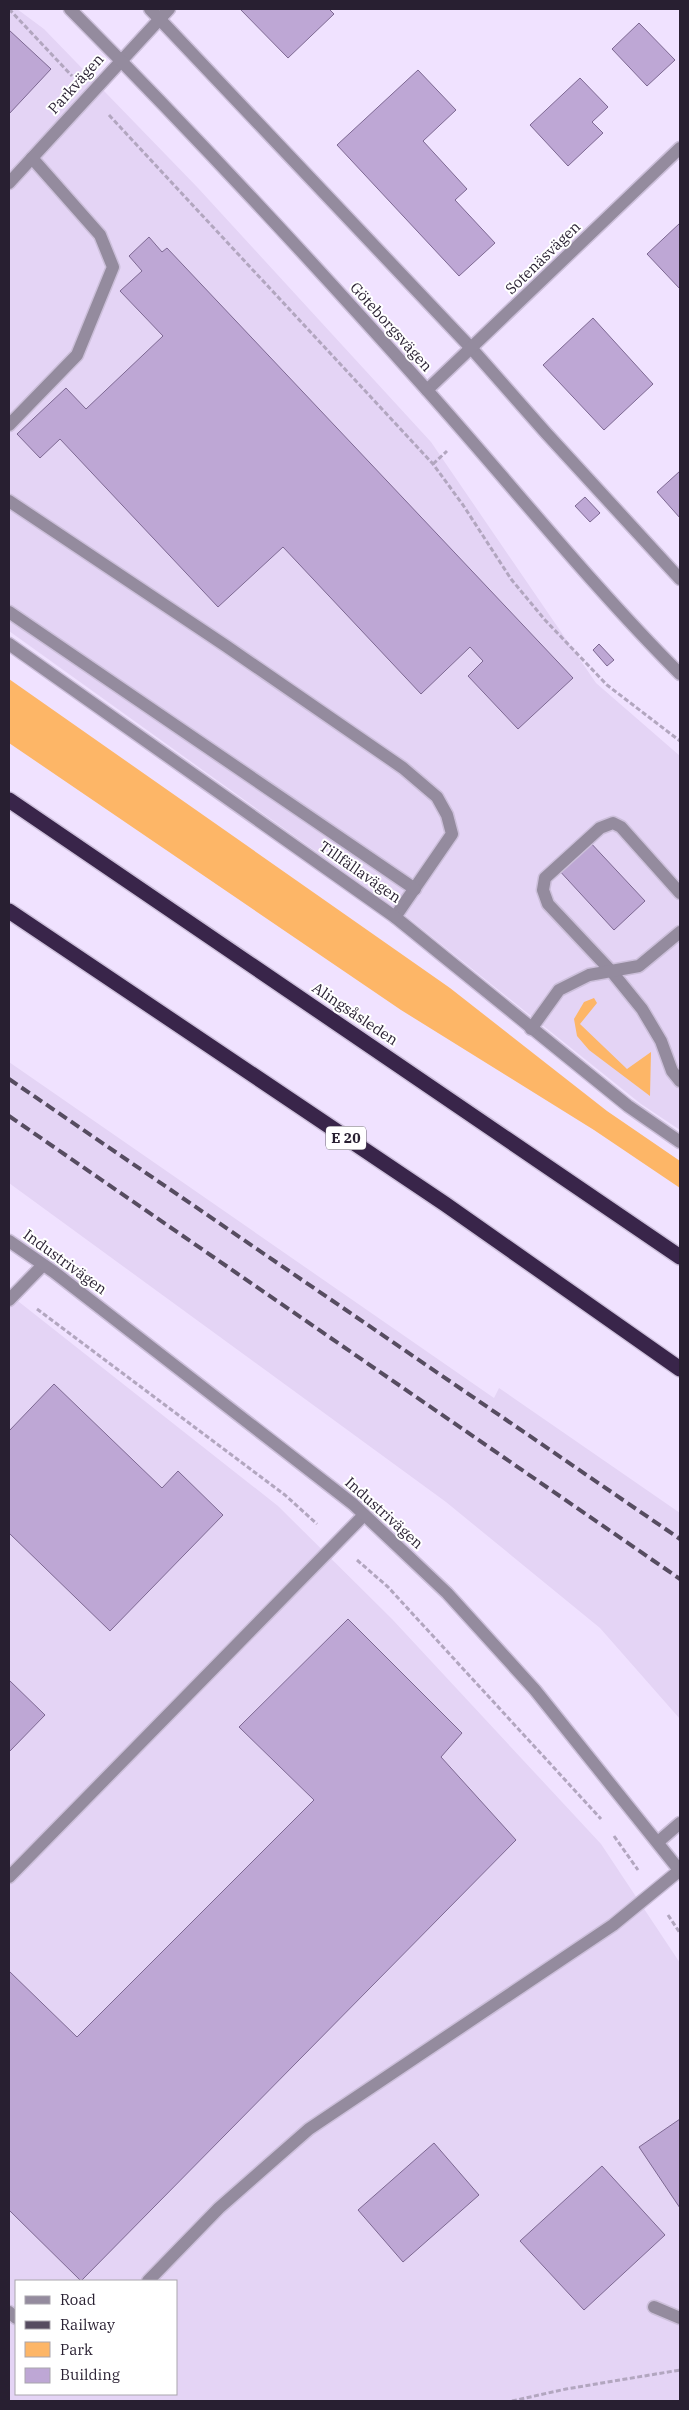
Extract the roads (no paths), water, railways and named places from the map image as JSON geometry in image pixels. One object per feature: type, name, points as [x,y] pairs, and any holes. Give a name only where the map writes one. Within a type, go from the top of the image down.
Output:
[{"type":"highway","name":"Alingsåsleden","points":[[9,800],[680,1258]]},
{"type":"highway","name":"E 20","points":[[9,911],[445,1204],[680,1369]]},
{"type":"street","name":"Göteborgsvägen","points":[[70,9],[268,216],[427,390],[641,635],[680,674]]},
{"type":"street","points":[[150,9],[472,349],[680,579]]},
{"type":"street","name":"Parkvägen","points":[[9,183],[120,60],[169,9]]},
{"type":"street","name":"Sotenäsvägen","points":[[427,390],[680,148]]},
{"type":"street","points":[[9,425],[77,355],[113,267],[100,234],[32,158]]},
{"type":"street","points":[[9,501],[403,768],[437,797],[447,815],[452,834],[395,917]]},
{"type":"street","points":[[9,612],[415,889]]},
{"type":"street","name":"Tillfällavägen","points":[[9,644],[395,917],[628,1106],[680,1142]]},
{"type":"street","points":[[680,893],[621,827],[613,823],[600,828],[545,878],[543,890],[548,904],[612,972],[642,1009],[661,1041],[672,1071],[680,1081]]},
{"type":"street","points":[[531,1029],[559,990],[590,975],[639,966],[680,932]]},
{"type":"street","name":"Industrivägen","points":[[9,1241],[43,1265],[364,1515],[447,1593],[535,1690],[680,1870]]},
{"type":"street","points":[[12,1297],[43,1265]]},
{"type":"street","points":[[9,1877],[364,1515]]},
{"type":"street","points":[[658,1842],[680,1823]]},
{"type":"street","points":[[149,2280],[219,2208],[309,2129],[613,1925],[652,1891],[680,1870]]},
{"type":"street","points":[[654,2307],[680,2318]]},
{"type":"railway","points":[[9,1079],[680,1539]]},
{"type":"railway","points":[[9,1116],[680,1579]]}]
